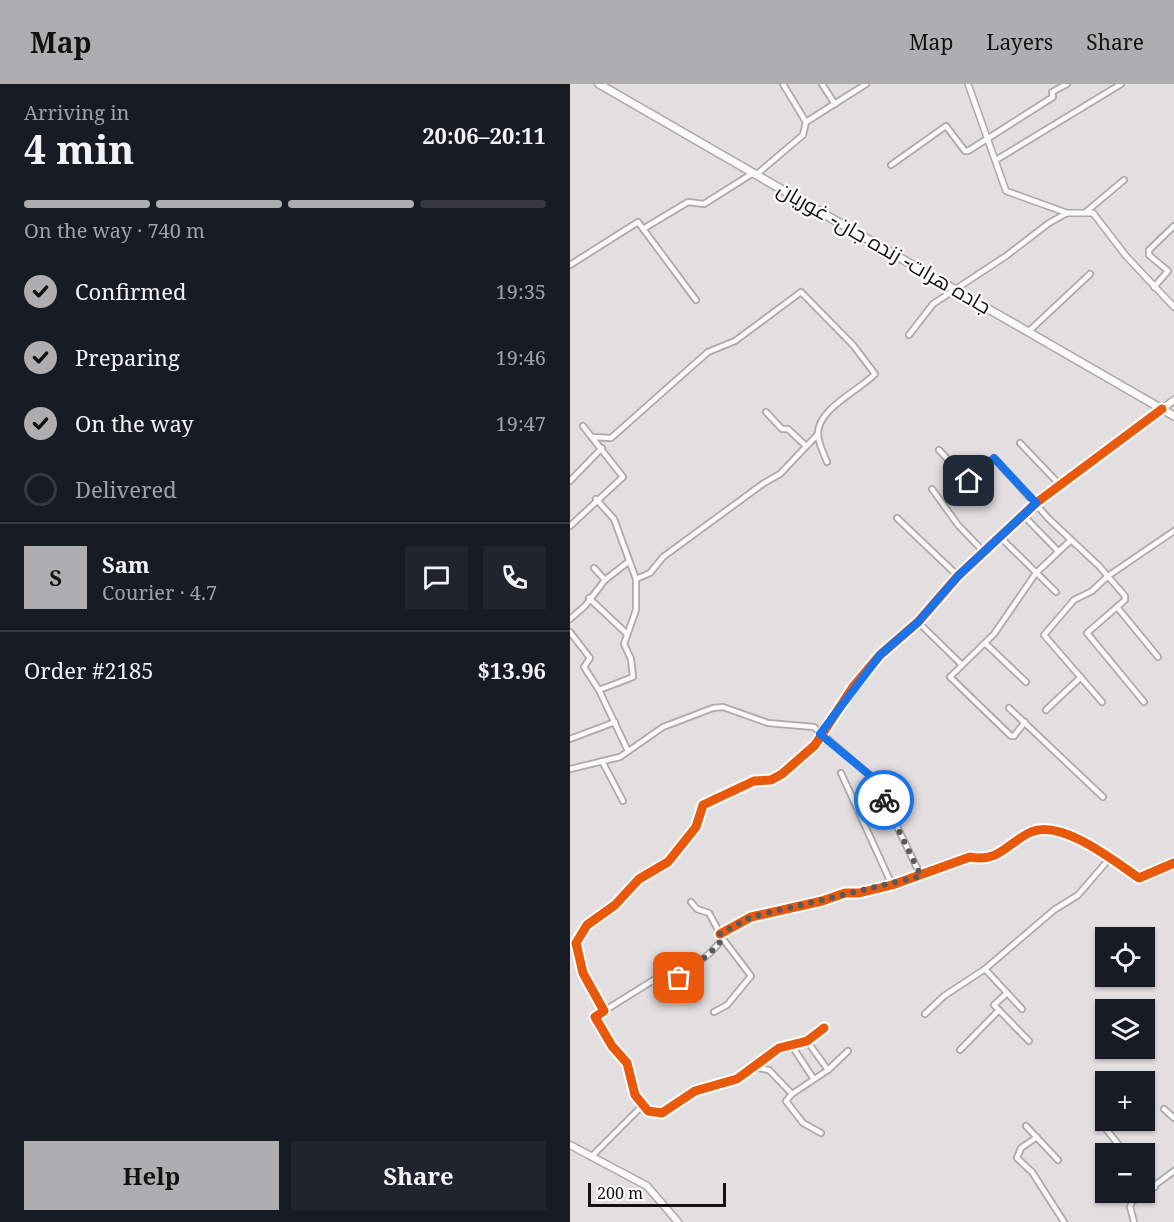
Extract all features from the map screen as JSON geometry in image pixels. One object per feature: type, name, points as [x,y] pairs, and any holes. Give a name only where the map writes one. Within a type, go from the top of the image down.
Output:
[{"type":"main road","name":"جاده هرات- زنده جان- غوریان","points":[[599,84],[1170,415]]},
{"type":"main road","points":[[1170,415],[1174,400]]},
{"type":"main road","points":[[570,1145],[647,1186],[678,1222]]},
{"type":"street","points":[[783,84],[806,122]]},
{"type":"street","points":[[822,84],[835,104]]},
{"type":"street","points":[[643,228],[688,202],[704,204],[756,173],[802,135],[806,122],[857,87],[866,84]]},
{"type":"street","points":[[968,84],[1006,190],[1067,213]]},
{"type":"street","points":[[891,165],[946,126],[966,152],[1053,97],[1052,92],[1067,84]]},
{"type":"street","points":[[996,160],[1121,84]]},
{"type":"street","points":[[1087,211],[1124,180]]},
{"type":"street","points":[[909,335],[926,310],[987,266],[1006,256],[1049,223],[1067,213],[1087,211],[1093,213],[1154,287],[1174,307]]},
{"type":"street","points":[[570,266],[638,222],[696,300]]},
{"type":"street","points":[[1154,287],[1168,270],[1149,255],[1149,250],[1174,226]]},
{"type":"street","points":[[1028,332],[1090,274]]},
{"type":"street","points":[[592,437],[611,438],[708,352],[735,341],[801,292],[853,345],[875,374],[829,411],[821,422],[818,434],[780,474],[764,483],[672,550],[650,573],[636,579]]},
{"type":"street","points":[[766,412],[782,429],[788,429],[806,446]]},
{"type":"street","points":[[604,1011],[583,973],[576,943],[582,930],[615,905],[639,879],[668,862],[696,827],[703,805],[754,782],[771,780],[782,774],[815,745],[820,734],[880,655],[918,622],[958,576],[1036,503],[1060,485],[1170,415]]},
{"type":"street","points":[[570,526],[596,499],[623,477],[583,426]]},
{"type":"street","points":[[818,434],[827,462]]},
{"type":"street","points":[[1020,443],[1060,485]]},
{"type":"street","points":[[570,481],[602,448]]},
{"type":"street","points":[[939,450],[968,481],[995,459],[1108,576],[1126,598],[1087,635],[1144,702]]},
{"type":"street","points":[[932,489],[957,525],[984,552]]},
{"type":"street","points":[[596,499],[614,519],[636,579],[636,610],[624,644],[631,659],[633,677],[599,690]]},
{"type":"street","points":[[1023,515],[1058,551]]},
{"type":"street","points":[[897,518],[958,576]]},
{"type":"street","points":[[1102,702],[1044,636],[1068,606],[1174,531]]},
{"type":"street","points":[[1000,537],[1056,592]]},
{"type":"street","points":[[1025,722],[1014,736],[1011,736],[951,678],[994,634],[1036,573],[1071,540]]},
{"type":"street","points":[[570,619],[585,606],[604,580],[628,561]]},
{"type":"street","points":[[594,568],[604,580]]},
{"type":"street","points":[[590,598],[627,634]]},
{"type":"street","points":[[1116,607],[1158,657]]},
{"type":"street","points":[[918,622],[962,665]]},
{"type":"street","points":[[570,632],[590,658],[584,668],[599,690],[628,751]]},
{"type":"street","points":[[986,643],[1026,682]]},
{"type":"street","points":[[1046,710],[1081,677]]},
{"type":"street","points":[[570,769],[603,763],[628,751],[663,727],[713,708],[723,707],[768,723],[814,727],[872,777],[921,876]]},
{"type":"street","points":[[1009,708],[1103,797]]},
{"type":"street","points":[[570,739],[615,722]]},
{"type":"street","points":[[603,763],[623,801]]},
{"type":"street","points":[[841,773],[892,885]]},
{"type":"street","points":[[824,1028],[807,1041],[779,1048],[737,1079],[696,1091],[662,1113],[648,1111],[635,1095],[627,1063],[612,1046],[595,1017],[660,976],[679,978],[710,953],[721,937],[751,917],[822,901],[845,893],[859,893],[892,885],[970,857],[983,860],[992,858],[1033,832],[1051,829],[1066,834],[1110,858],[1139,878],[1174,863]]},
{"type":"street","points":[[925,1014],[944,996],[985,969],[1054,910],[1078,894],[1110,858]]},
{"type":"street","points":[[691,902],[697,909],[709,913],[721,937],[750,976],[727,1005],[714,1012]]},
{"type":"street","points":[[985,969],[1022,1009]]},
{"type":"street","points":[[1007,993],[994,1004],[1029,1041]]},
{"type":"street","points":[[960,1050],[999,1010]]},
{"type":"street","points":[[807,1041],[828,1070]]},
{"type":"street","points":[[792,1046],[813,1078]]},
{"type":"street","points":[[821,1133],[803,1123],[786,1101],[813,1078],[828,1070],[848,1051]]},
{"type":"street","points":[[753,1067],[769,1070],[792,1094]]},
{"type":"street","points":[[591,1157],[644,1104]]},
{"type":"street","points":[[1164,1109],[1174,1118]]},
{"type":"street","points":[[1026,1126],[1059,1160]]},
{"type":"street","points":[[1108,1131],[1117,1143]]},
{"type":"street","points":[[1037,1137],[1021,1148],[1017,1158],[1032,1172],[1064,1222]]},
{"type":"street","points":[[1155,1188],[1174,1171]]},
{"type":"street","points":[[1132,1203],[1130,1207],[1134,1222]]},
{"type":"cycle path","points":[[824,1028],[807,1041],[779,1048],[737,1079],[695,1091],[662,1113],[648,1111],[635,1095],[627,1063],[612,1046],[595,1017],[604,1011],[583,973],[576,943],[587,925],[615,905],[639,879],[668,862],[696,827],[703,805],[754,781],[771,780],[782,774],[815,745],[853,687],[880,655],[918,622],[958,576],[1036,503],[1162,409]]},
{"type":"cycle path","points":[[720,934],[751,917],[822,901],[845,893],[859,893],[892,885],[970,857],[996,855],[1031,832],[1057,831],[1072,836],[1139,878],[1174,863]]},
{"type":"way so far","points":[[679,978],[710,953],[723,939],[720,934],[751,917],[822,901],[845,893],[859,893],[921,876],[884,800]]},
{"type":"route","points":[[884,800],[872,777],[820,734],[853,687],[880,655],[918,622],[958,576],[1036,503],[994,458],[969,481]]}]
